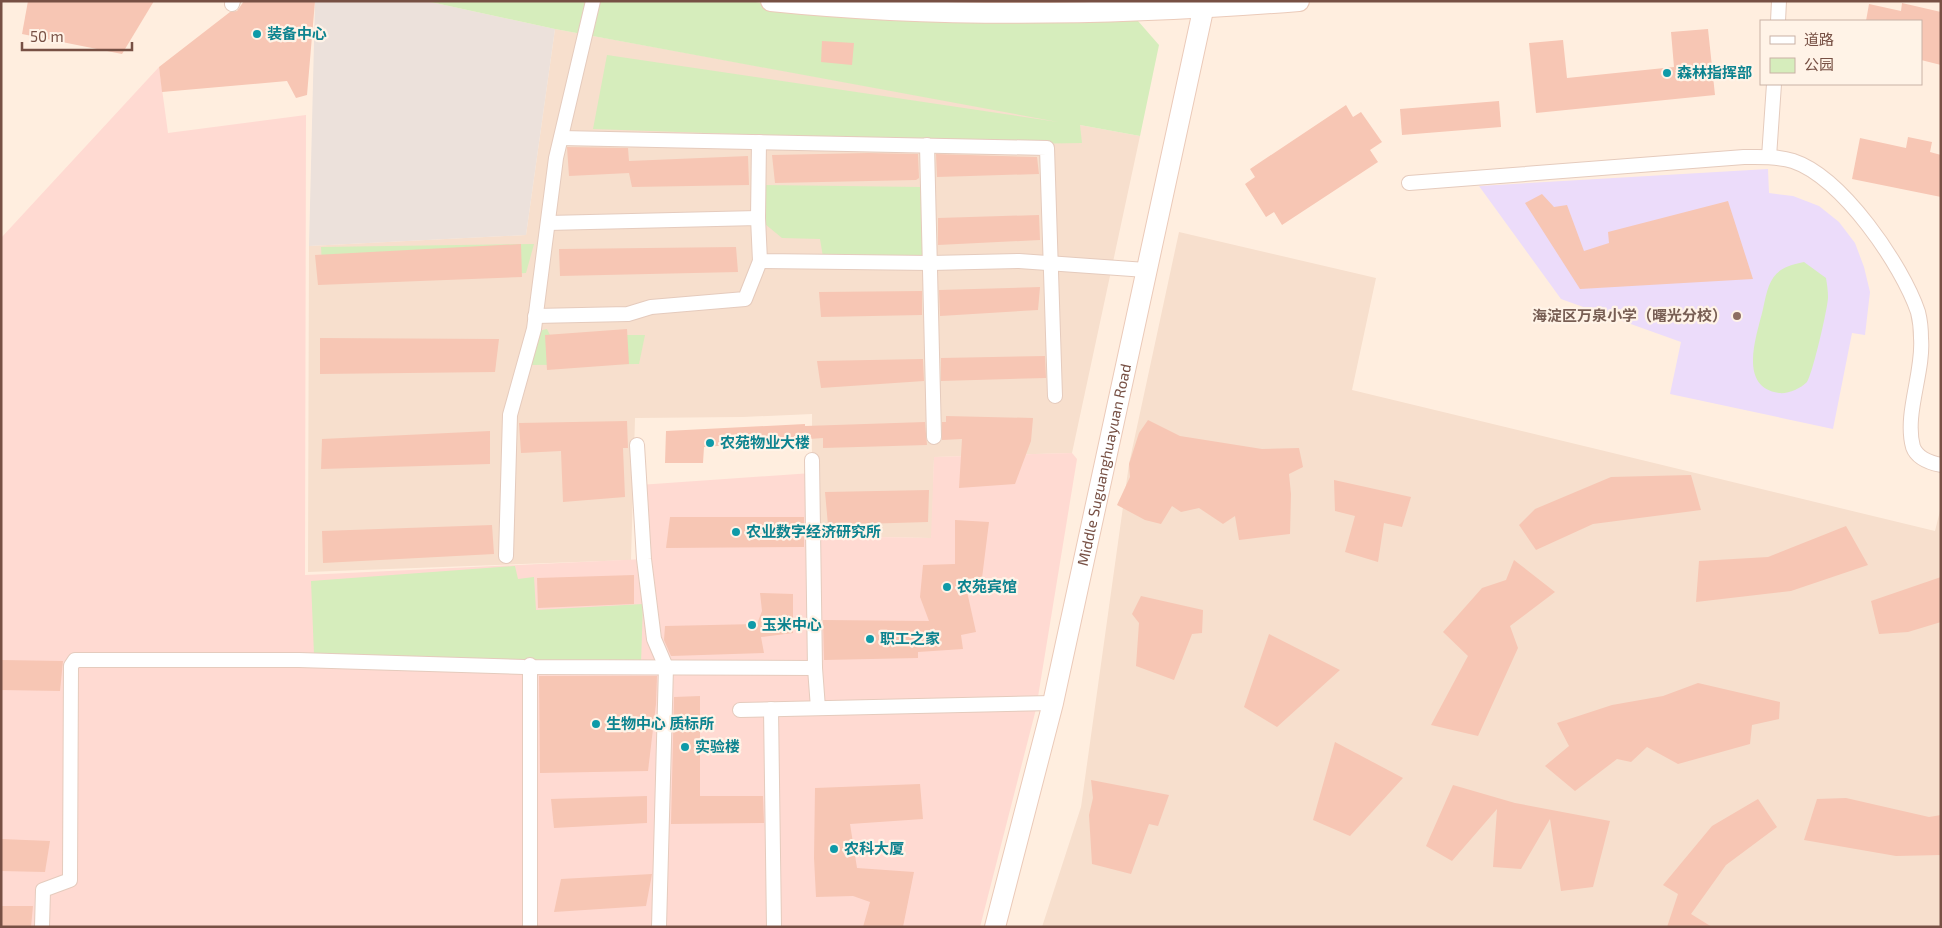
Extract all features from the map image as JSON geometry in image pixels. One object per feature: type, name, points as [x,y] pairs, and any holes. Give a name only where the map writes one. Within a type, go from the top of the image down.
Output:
[{"type":"street","points":[[506,556],[510,415],[535,316],[561,138],[593,1]]},
{"type":"street","points":[[771,1],[859,10],[978,14],[1299,1]]},
{"type":"street","points":[[1778,20],[1779,1]]},
{"type":"street","name":"Middle Suguanghuayuan Road","points":[[995,927],[1053,703],[1204,5]]},
{"type":"street","points":[[1770,157],[1774,85]]},
{"type":"street","points":[[561,138],[1047,148],[1055,396]]},
{"type":"street","points":[[535,316],[628,314],[650,307],[745,299],[760,261],[758,218],[760,142]]},
{"type":"street","points":[[927,145],[934,437]]},
{"type":"street","points":[[1409,183],[1770,157],[1794,162],[1820,175],[1845,195],[1870,226],[1898,272],[1918,313],[1921,340],[1911,434],[1914,450],[1922,458],[1941,465]]},
{"type":"street","points":[[548,223],[758,218]]},
{"type":"street","points":[[760,261],[931,263],[1019,261],[1146,270]]},
{"type":"street","points":[[636,445],[644,559],[654,639],[666,668],[659,927]]},
{"type":"street","points":[[812,460],[815,668],[818,708]]},
{"type":"street","points":[[42,927],[43,890],[70,880],[71,666],[75,660],[299,660],[524,667],[530,665],[666,668],[815,668]]},
{"type":"street","points":[[530,665],[530,927]]},
{"type":"street","points":[[740,710],[1053,703]]},
{"type":"street","points":[[771,709],[774,927]]},
{"type":"shaded area","points":[[315,1],[426,1],[555,29],[526,235],[309,246]]},
{"type":"shaded area","points":[[555,29],[1140,136],[1072,453],[934,457],[932,538],[822,536],[812,473],[812,414],[635,418],[631,560],[308,572],[309,246],[526,235]]},
{"type":"shaded area","points":[[159,67],[168,133],[306,115],[305,575],[644,559],[639,485],[812,473],[822,536],[931,538],[934,457],[1072,453],[1077,459],[1036,709],[980,927],[1,927],[1,238]]},
{"type":"shaded area","name":"海淀区万泉小学（曙光分校）","points":[[1768,169],[1769,193],[1793,196],[1819,206],[1839,222],[1855,243],[1864,267],[1870,292],[1865,335],[1852,333],[1833,429],[1670,394],[1681,342],[1561,299],[1479,186]]},
{"type":"shaded area","points":[[1179,232],[1376,278],[1352,390],[1935,531],[1941,507],[1941,927],[1042,927],[1081,807],[1129,464]]},
{"type":"green space","points":[[426,1],[749,1],[847,16],[1138,21],[1159,45],[1140,136],[1080,125],[1082,143],[1020,144],[593,129],[607,55],[1058,122],[555,29]]},
{"type":"green space","points":[[764,185],[921,187],[923,257],[823,257],[820,239],[782,238],[765,224]]},
{"type":"green space","points":[[534,244],[526,273],[323,281],[321,247]]},
{"type":"green space","points":[[1804,262],[1826,278],[1828,297],[1825,314],[1816,355],[1807,382],[1794,390],[1779,393],[1766,389],[1758,381],[1754,371],[1754,345],[1770,283],[1785,268]]},
{"type":"green space","points":[[547,329],[550,335],[645,335],[639,364],[531,365],[534,332]]},
{"type":"green space","points":[[515,566],[518,579],[534,577],[536,610],[643,604],[641,663],[314,655],[311,581]]},
{"type":"building","points":[[28,1],[154,1],[122,54],[22,34]]},
{"type":"building","name":"装备中心","points":[[244,1],[315,1],[307,95],[296,98],[287,81],[162,92],[159,67],[230,12],[237,11]]},
{"type":"building","points":[[1902,3],[1941,12],[1941,65],[1922,60],[1922,20],[1866,20],[1869,4],[1901,11]]},
{"type":"building","name":"森林指挥部","points":[[1708,29],[1715,95],[1536,113],[1529,43],[1563,40],[1567,78],[1674,67],[1671,32]]},
{"type":"building","points":[[822,41],[854,43],[852,65],[821,62]]},
{"type":"building","points":[[1499,101],[1501,127],[1402,135],[1400,109]]},
{"type":"building","points":[[1346,105],[1353,117],[1361,112],[1382,142],[1370,150],[1378,162],[1282,225],[1274,212],[1266,217],[1245,184],[1255,177],[1250,169]]},
{"type":"building","points":[[1908,137],[1932,142],[1930,152],[1941,155],[1941,197],[1852,179],[1860,138],[1906,148]]},
{"type":"building","points":[[567,147],[628,148],[629,161],[748,156],[749,185],[632,187],[629,173],[569,176]]},
{"type":"building","points":[[918,154],[919,178],[916,180],[775,183],[772,155]]},
{"type":"building","points":[[936,154],[1037,157],[1039,174],[937,177]]},
{"type":"building","points":[[1542,194],[1554,207],[1567,205],[1584,251],[1609,243],[1608,232],[1728,201],[1753,279],[1580,289],[1525,203]]},
{"type":"building","points":[[1039,215],[1040,240],[938,245],[938,218]]},
{"type":"building","points":[[521,244],[522,277],[318,285],[315,255]]},
{"type":"building","points":[[736,247],[738,272],[560,276],[559,249]]},
{"type":"building","points":[[1040,287],[1038,310],[940,316],[939,290]]},
{"type":"building","points":[[922,291],[922,315],[821,317],[819,292]]},
{"type":"building","points":[[627,329],[629,364],[547,370],[545,335]]},
{"type":"building","points":[[320,338],[499,339],[495,372],[320,374]]},
{"type":"building","points":[[1045,356],[1046,378],[941,381],[941,358]]},
{"type":"building","points":[[923,359],[924,381],[821,388],[817,361]]},
{"type":"building","points":[[946,416],[1033,418],[1031,441],[1015,484],[959,488],[962,439],[942,440],[942,422],[946,422]]},
{"type":"building","points":[[1148,420],[1180,436],[1262,449],[1299,448],[1303,467],[1289,474],[1291,494],[1290,534],[1239,540],[1235,516],[1223,524],[1199,508],[1181,512],[1172,506],[1161,524],[1145,520],[1117,505],[1130,477],[1129,464],[1139,433]]},
{"type":"building","points":[[627,421],[628,448],[623,448],[625,497],[563,502],[561,451],[521,453],[519,423]]},
{"type":"building","points":[[925,422],[927,445],[823,448],[823,438],[704,447],[703,463],[665,463],[666,431],[805,424],[805,426]]},
{"type":"building","points":[[490,431],[490,464],[321,469],[322,439]]},
{"type":"building","points":[[1691,475],[1701,510],[1593,524],[1536,550],[1519,525],[1535,509],[1611,477]]},
{"type":"building","points":[[1334,480],[1411,497],[1402,527],[1384,523],[1378,562],[1345,552],[1355,516],[1335,511]]},
{"type":"building","points":[[929,490],[928,522],[828,525],[825,492]]},
{"type":"building","name":"农业数字经济研究所","points":[[670,517],[804,517],[804,547],[666,548]]},
{"type":"building","points":[[955,520],[989,522],[981,586],[966,587],[976,632],[961,635],[963,649],[918,652],[918,658],[824,660],[823,620],[929,621],[920,597],[923,565],[955,564]]},
{"type":"building","points":[[492,525],[494,554],[323,563],[322,531]]},
{"type":"building","points":[[1846,526],[1868,565],[1791,591],[1696,602],[1699,561],[1768,557]]},
{"type":"building","points":[[1514,560],[1555,592],[1510,626],[1518,648],[1478,736],[1431,725],[1468,656],[1443,632],[1482,588],[1506,580]]},
{"type":"building","points":[[634,575],[634,604],[538,608],[537,578]]},
{"type":"building","points":[[1941,577],[1941,622],[1908,632],[1879,634],[1871,601]]},
{"type":"building","name":"玉米中心","points":[[760,593],[793,594],[793,633],[761,637],[764,653],[671,656],[664,640],[665,626],[757,624],[762,611]]},
{"type":"building","points":[[1141,596],[1203,610],[1202,633],[1192,634],[1174,680],[1136,666],[1139,623],[1132,614]]},
{"type":"building","points":[[1269,634],[1340,670],[1277,727],[1244,707]]},
{"type":"building","points":[[1,660],[63,661],[60,691],[1,690]]},
{"type":"building","name":"生物中心 质标所","points":[[539,676],[657,676],[656,704],[648,771],[540,773]]},
{"type":"building","points":[[1698,683],[1780,702],[1779,719],[1752,725],[1750,744],[1678,764],[1647,747],[1631,762],[1617,759],[1575,791],[1545,766],[1569,746],[1557,723],[1612,705],[1663,696]]},
{"type":"building","points":[[700,696],[700,796],[763,796],[764,823],[671,824],[674,697]]},
{"type":"building","points":[[1335,742],[1403,778],[1350,836],[1313,820]]},
{"type":"building","points":[[1091,780],[1169,795],[1158,826],[1149,824],[1131,874],[1092,864],[1089,815],[1093,798]]},
{"type":"building","name":"农科大厦","points":[[920,784],[923,819],[850,824],[857,868],[914,872],[903,927],[863,927],[870,902],[853,896],[816,897],[814,858],[815,788]]},
{"type":"building","points":[[1453,785],[1515,803],[1610,821],[1593,887],[1561,891],[1550,819],[1521,869],[1493,867],[1497,809],[1452,861],[1426,846]]},
{"type":"building","points":[[647,796],[647,823],[554,828],[551,799]]},
{"type":"building","points":[[1846,798],[1929,817],[1941,815],[1941,855],[1896,856],[1804,840],[1817,799]]},
{"type":"building","points":[[1758,799],[1777,827],[1726,865],[1691,914],[1712,927],[1667,927],[1678,894],[1663,885],[1712,826]]},
{"type":"building","points":[[1,839],[50,841],[45,872],[1,871]]},
{"type":"building","points":[[652,874],[646,906],[554,912],[561,879]]},
{"type":"building","points":[[1,906],[33,906],[31,927],[1,927]]},
{"type":"place","name":"装备中心","points":[[257,34]]},
{"type":"place","name":"森林指挥部","points":[[1667,73]]},
{"type":"place","name":"海淀区万泉小学（曙光分校）","points":[[1737,316]]},
{"type":"place","name":"农苑物业大楼","points":[[710,443]]},
{"type":"place","name":"农业数字经济研究所","points":[[736,532]]},
{"type":"place","name":"农苑宾馆","points":[[947,587]]},
{"type":"place","name":"玉米中心","points":[[752,625]]},
{"type":"place","name":"职工之家","points":[[870,639]]},
{"type":"place","name":"生物中心 质标所","points":[[596,724]]},
{"type":"place","name":"实验楼","points":[[685,747]]},
{"type":"place","name":"农科大厦","points":[[834,849]]}]
